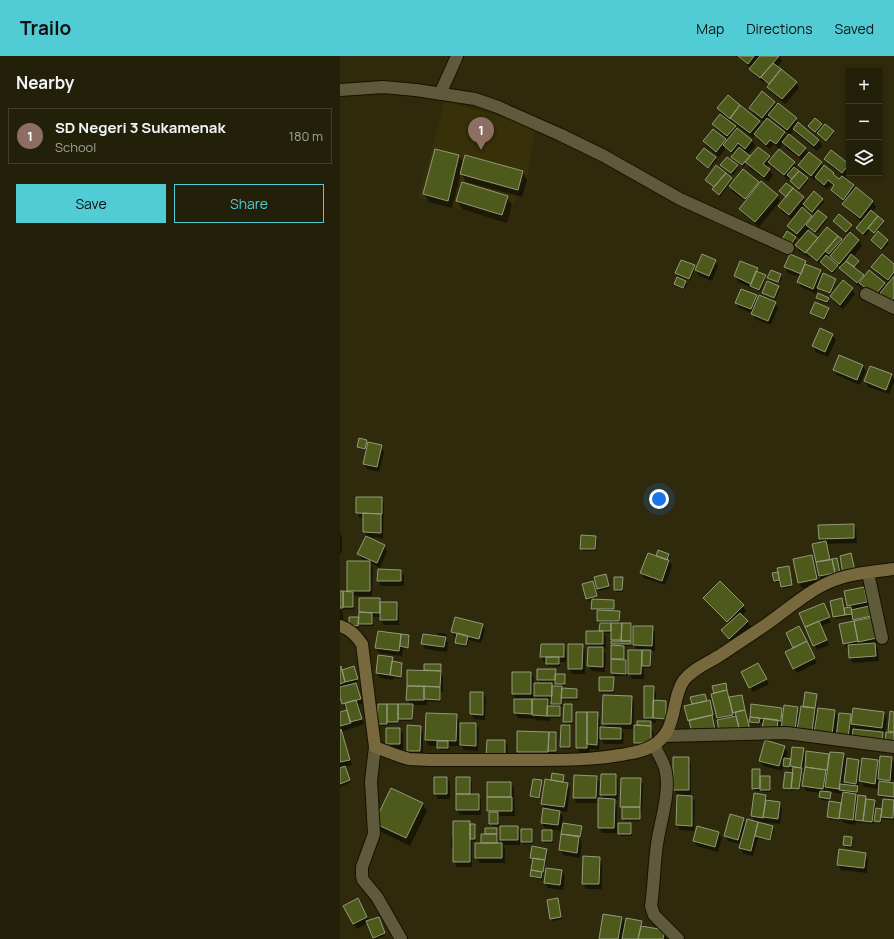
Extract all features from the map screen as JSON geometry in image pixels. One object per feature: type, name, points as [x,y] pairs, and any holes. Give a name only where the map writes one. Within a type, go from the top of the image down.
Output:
[{"type":"street","points":[[440,94],[457,56]]},
{"type":"street","points":[[340,90],[383,87],[416,90],[475,99],[498,107],[604,156],[680,199],[788,248]]},
{"type":"street","points":[[866,294],[894,308]]},
{"type":"street","points":[[375,747],[409,759],[430,760],[565,760],[601,758],[640,752],[654,745],[664,736],[672,719],[683,681],[689,675],[766,625],[818,587],[848,575],[894,569]]},
{"type":"street","points":[[868,573],[882,638]]},
{"type":"street","points":[[340,626],[347,628],[362,644],[375,747],[371,781],[374,834],[362,867],[362,876],[363,880],[377,897],[401,939]]},
{"type":"street","points":[[664,736],[787,733],[894,747]]},
{"type":"street","points":[[654,745],[664,765],[667,785],[664,811],[657,845],[651,906],[654,915],[678,939]]},
{"type":"shaded area","points":[[445,101],[535,127],[528,173],[506,221],[418,198]]},
{"type":"building","points":[[738,56],[754,56],[748,64]]},
{"type":"building","points":[[760,56],[779,56],[760,78],[749,69]]},
{"type":"building","points":[[773,63],[781,69],[769,84],[761,77]]},
{"type":"building","points":[[781,69],[797,82],[782,99],[767,87]]},
{"type":"building","points":[[762,91],[775,102],[762,118],[749,108]]},
{"type":"building","points":[[728,95],[740,105],[730,119],[717,108]]},
{"type":"building","points":[[778,103],[797,118],[787,130],[768,115]]},
{"type":"building","points":[[740,105],[760,121],[750,133],[730,118]]},
{"type":"building","points":[[720,114],[736,126],[727,136],[712,124]]},
{"type":"building","points":[[767,118],[785,132],[776,144],[770,140],[766,145],[754,134]]},
{"type":"building","points":[[815,118],[822,124],[815,132],[808,126]]},
{"type":"building","points":[[798,122],[819,140],[814,146],[793,129]]},
{"type":"building","points":[[825,124],[834,131],[826,141],[817,133]]},
{"type":"building","points":[[737,128],[752,140],[745,149],[738,143],[731,152],[723,145]]},
{"type":"building","points":[[713,129],[726,139],[716,152],[703,141]]},
{"type":"building","points":[[789,134],[806,148],[799,156],[782,142]]},
{"type":"building","points":[[739,147],[750,156],[742,165],[731,157]]},
{"type":"building","points":[[758,147],[770,156],[763,164],[770,169],[764,177],[745,162]]},
{"type":"building","points":[[704,148],[716,157],[708,168],[696,158]]},
{"type":"building","points":[[435,149],[459,155],[448,201],[423,194]]},
{"type":"building","points":[[779,149],[795,162],[784,175],[768,162]]},
{"type":"building","points":[[831,150],[846,162],[846,168],[842,173],[824,159]]},
{"type":"building","points":[[809,152],[822,162],[811,176],[798,165]]},
{"type":"building","points":[[465,155],[523,171],[518,190],[460,174]]},
{"type":"building","points":[[727,157],[738,165],[731,173],[720,165]]},
{"type":"building","points":[[716,165],[726,173],[714,187],[705,180]]},
{"type":"building","points":[[824,165],[839,179],[842,176],[854,185],[843,200],[831,190],[834,185],[828,180],[824,185],[815,177]]},
{"type":"building","points":[[794,167],[799,171],[792,179],[787,175]]},
{"type":"building","points":[[743,169],[759,182],[745,199],[729,186]]},
{"type":"building","points":[[799,171],[808,178],[799,189],[790,181]]},
{"type":"building","points":[[726,173],[732,178],[719,195],[712,189]]},
{"type":"building","points":[[761,181],[778,195],[755,222],[739,209]]},
{"type":"building","points":[[462,182],[508,196],[502,215],[456,201]]},
{"type":"building","points":[[786,183],[793,188],[786,197],[779,191]]},
{"type":"building","points":[[856,187],[873,201],[860,218],[842,204]]},
{"type":"building","points":[[793,188],[804,197],[789,215],[778,206]]},
{"type":"building","points":[[814,191],[823,199],[812,212],[803,204]]},
{"type":"building","points":[[802,207],[812,216],[797,234],[787,226]]},
{"type":"building","points":[[818,210],[827,217],[815,232],[806,225]]},
{"type":"building","points":[[871,210],[878,216],[863,234],[856,228]]},
{"type":"building","points":[[839,214],[852,225],[846,232],[833,221]]},
{"type":"building","points":[[878,216],[884,221],[874,233],[868,228]]},
{"type":"building","points":[[827,227],[838,236],[817,261],[806,252]]},
{"type":"building","points":[[808,230],[818,238],[805,253],[795,245]]},
{"type":"building","points":[[787,231],[796,237],[790,246],[781,241]]},
{"type":"building","points":[[878,231],[888,240],[881,249],[871,240]]},
{"type":"building","points":[[850,232],[859,240],[839,264],[830,256]]},
{"type":"building","points":[[838,236],[842,239],[829,254],[825,251]]},
{"type":"building","points":[[702,254],[716,260],[709,276],[695,270]]},
{"type":"building","points":[[790,254],[806,261],[801,274],[784,267]]},
{"type":"building","points":[[851,254],[859,261],[854,267],[846,261]]},
{"type":"building","points":[[882,254],[894,264],[894,272],[888,280],[871,267]]},
{"type":"building","points":[[826,255],[838,265],[832,272],[820,262]]},
{"type":"building","points":[[681,260],[695,265],[689,279],[675,273]]},
{"type":"building","points":[[740,261],[758,268],[751,284],[734,276]]},
{"type":"building","points":[[846,261],[864,275],[857,283],[839,268]]},
{"type":"building","points":[[805,264],[821,270],[813,289],[797,282]]},
{"type":"building","points":[[771,270],[781,274],[778,282],[767,278]]},
{"type":"building","points":[[869,270],[885,283],[875,295],[859,283]]},
{"type":"building","points":[[756,271],[766,275],[759,290],[750,286]]},
{"type":"building","points":[[823,273],[836,279],[830,293],[817,288]]},
{"type":"building","points":[[894,276],[894,298],[890,302],[880,293]]},
{"type":"building","points":[[677,277],[686,281],[683,288],[674,284]]},
{"type":"building","points":[[843,280],[853,288],[840,305],[830,296]]},
{"type":"building","points":[[767,281],[779,286],[774,298],[762,293]]},
{"type":"building","points":[[741,289],[757,295],[751,309],[735,303]]},
{"type":"building","points":[[818,293],[829,298],[827,302],[816,298]]},
{"type":"building","points":[[759,295],[776,302],[768,321],[751,314]]},
{"type":"building","points":[[815,302],[829,308],[824,319],[810,313]]},
{"type":"building","points":[[820,328],[833,334],[825,352],[812,346]]},
{"type":"building","points":[[839,355],[863,365],[857,380],[833,370]]},
{"type":"building","points":[[870,366],[892,374],[886,390],[864,381]]},
{"type":"building","points":[[359,438],[367,440],[365,449],[357,447]]},
{"type":"building","points":[[368,442],[382,445],[377,467],[363,464]]},
{"type":"building","points":[[356,497],[382,497],[382,514],[356,513]]},
{"type":"building","points":[[363,513],[381,514],[381,533],[363,532]]},
{"type":"building","points":[[854,524],[854,538],[819,539],[818,525]]},
{"type":"building","points":[[581,535],[596,536],[595,549],[580,549]]},
{"type":"building","points":[[366,536],[385,545],[377,563],[357,554]]},
{"type":"building","points":[[826,541],[830,560],[816,562],[812,544]]},
{"type":"building","points":[[658,550],[669,554],[667,560],[656,556]]},
{"type":"building","points":[[648,553],[669,560],[662,581],[640,573]]},
{"type":"building","points":[[851,553],[855,571],[843,574],[840,556]]},
{"type":"building","points":[[812,555],[817,579],[798,583],[793,559]]},
{"type":"building","points":[[837,558],[840,573],[835,574],[832,559]]},
{"type":"building","points":[[832,559],[835,573],[819,576],[816,562]]},
{"type":"building","points":[[347,561],[370,561],[370,591],[347,591]]},
{"type":"building","points":[[789,566],[792,585],[781,587],[777,568]]},
{"type":"building","points":[[378,569],[401,570],[401,581],[377,581]]},
{"type":"building","points":[[778,572],[779,580],[774,581],[772,573]]},
{"type":"building","points":[[606,574],[609,586],[597,589],[594,577]]},
{"type":"building","points":[[614,577],[623,577],[622,590],[614,590]]},
{"type":"building","points":[[593,581],[597,596],[586,599],[582,584]]},
{"type":"building","points":[[720,581],[744,605],[727,622],[703,598]]},
{"type":"building","points":[[864,587],[867,602],[847,606],[844,591]]},
{"type":"building","points":[[340,591],[343,591],[343,608],[340,608]]},
{"type":"building","points":[[343,591],[353,592],[353,607],[343,607]]},
{"type":"building","points":[[359,598],[380,598],[380,613],[359,612]]},
{"type":"building","points":[[842,598],[845,615],[833,617],[830,601]]},
{"type":"building","points":[[592,599],[614,600],[614,609],[591,609]]},
{"type":"building","points":[[380,602],[397,602],[397,620],[380,620]]},
{"type":"building","points":[[824,603],[830,617],[805,627],[799,613]]},
{"type":"building","points":[[869,606],[871,616],[853,620],[851,610]]},
{"type":"building","points":[[851,607],[852,614],[845,615],[844,608]]},
{"type":"building","points":[[597,610],[620,611],[619,621],[597,621]]},
{"type":"building","points":[[359,612],[372,613],[372,624],[358,624]]},
{"type":"building","points":[[740,613],[748,621],[729,639],[721,630]]},
{"type":"building","points":[[349,617],[359,617],[358,626],[349,625]]},
{"type":"building","points":[[455,617],[483,624],[479,639],[451,632]]},
{"type":"building","points":[[873,617],[877,638],[858,642],[854,621]]},
{"type":"building","points":[[819,621],[827,640],[813,646],[805,627]]},
{"type":"building","points":[[854,621],[858,641],[843,644],[839,624]]},
{"type":"building","points":[[600,623],[611,623],[611,631],[599,631]]},
{"type":"building","points":[[611,623],[622,623],[621,640],[611,640]]},
{"type":"building","points":[[622,623],[631,623],[631,641],[621,641]]},
{"type":"building","points":[[633,626],[653,626],[652,646],[633,645]]},
{"type":"building","points":[[799,626],[807,641],[793,648],[786,633]]},
{"type":"building","points":[[378,631],[401,634],[399,651],[375,648]]},
{"type":"building","points":[[586,631],[603,631],[603,644],[586,644]]},
{"type":"building","points":[[457,633],[468,636],[466,645],[455,643]]},
{"type":"building","points":[[401,634],[409,635],[408,648],[400,646]]},
{"type":"building","points":[[423,634],[446,637],[444,647],[421,644]]},
{"type":"building","points":[[611,641],[631,641],[631,644],[611,644]]},
{"type":"building","points":[[807,641],[815,658],[793,669],[785,652]]},
{"type":"building","points":[[875,643],[876,656],[849,658],[848,645]]},
{"type":"building","points":[[541,644],[564,644],[564,657],[540,657]]},
{"type":"building","points":[[568,644],[583,644],[582,669],[568,669]]},
{"type":"building","points":[[611,645],[624,646],[624,659],[611,659]]},
{"type":"building","points":[[588,647],[603,647],[603,667],[587,666]]},
{"type":"building","points":[[628,650],[642,650],[641,674],[628,674]]},
{"type":"building","points":[[642,650],[651,650],[650,666],[642,666]]},
{"type":"building","points":[[378,655],[393,657],[390,675],[376,673]]},
{"type":"building","points":[[546,657],[559,657],[559,664],[546,664]]},
{"type":"building","points":[[611,659],[626,660],[626,674],[611,673]]},
{"type":"building","points":[[392,661],[402,663],[401,677],[390,675]]},
{"type":"building","points":[[758,663],[767,679],[749,688],[741,672]]},
{"type":"building","points":[[424,664],[441,664],[441,671],[424,670]]},
{"type":"building","points":[[341,666],[345,682],[340,684],[340,667]]},
{"type":"building","points":[[354,666],[358,679],[345,682],[342,670]]},
{"type":"building","points":[[537,669],[556,669],[555,680],[537,680]]},
{"type":"building","points":[[407,670],[441,671],[440,687],[407,686]]},
{"type":"building","points":[[512,672],[531,672],[531,694],[512,694]]},
{"type":"building","points":[[555,674],[565,674],[565,684],[555,684]]},
{"type":"building","points":[[599,677],[614,677],[613,691],[599,691]]},
{"type":"building","points":[[356,683],[361,699],[342,704],[340,687]]},
{"type":"building","points":[[534,683],[552,683],[552,696],[534,696]]},
{"type":"building","points":[[726,683],[727,690],[714,693],[712,686]]},
{"type":"building","points":[[407,686],[424,686],[424,700],[406,700]]},
{"type":"building","points":[[424,686],[440,687],[440,700],[424,699]]},
{"type":"building","points":[[552,686],[562,686],[561,704],[551,704]]},
{"type":"building","points":[[644,686],[654,686],[653,718],[644,718]]},
{"type":"building","points":[[562,688],[577,689],[577,698],[561,698]]},
{"type":"building","points":[[727,690],[733,715],[717,718],[711,694]]},
{"type":"building","points":[[470,692],[483,692],[483,715],[470,714]]},
{"type":"building","points":[[805,692],[817,694],[815,708],[803,707]]},
{"type":"building","points":[[705,694],[707,701],[692,704],[690,697]]},
{"type":"building","points":[[603,695],[632,696],[631,724],[602,724]]},
{"type":"building","points":[[742,695],[745,710],[733,713],[729,697]]},
{"type":"building","points":[[514,699],[532,699],[532,714],[514,713]]},
{"type":"building","points":[[532,699],[548,699],[547,716],[532,715]]},
{"type":"building","points":[[356,700],[362,719],[350,722],[345,703]]},
{"type":"building","points":[[653,700],[666,701],[666,719],[653,718]]},
{"type":"building","points":[[710,700],[713,715],[688,721],[684,706]]},
{"type":"building","points":[[378,704],[387,704],[387,724],[377,724]]},
{"type":"building","points":[[387,704],[398,704],[398,722],[387,722]]},
{"type":"building","points":[[398,704],[413,704],[412,719],[398,719]]},
{"type":"building","points":[[564,704],[572,704],[572,722],[563,722]]},
{"type":"building","points":[[751,704],[782,708],[781,721],[750,717]]},
{"type":"building","points":[[784,705],[798,707],[795,730],[781,729]]},
{"type":"building","points":[[547,706],[560,706],[560,716],[547,716]]},
{"type":"building","points":[[801,706],[815,708],[812,732],[797,730]]},
{"type":"building","points":[[818,708],[835,710],[832,735],[814,733]]},
{"type":"building","points":[[853,708],[884,712],[882,728],[851,724]]},
{"type":"building","points":[[347,710],[351,723],[340,726],[340,712]]},
{"type":"building","points":[[745,710],[750,730],[740,732],[735,712]]},
{"type":"building","points":[[890,711],[894,712],[894,732],[888,731]]},
{"type":"building","points":[[576,712],[587,712],[587,748],[576,748]]},
{"type":"building","points":[[587,712],[598,712],[597,745],[587,744]]},
{"type":"building","points":[[426,713],[457,714],[456,741],[425,740]]},
{"type":"building","points":[[839,713],[851,714],[848,739],[836,737]]},
{"type":"building","points":[[712,715],[715,729],[692,734],[689,720]]},
{"type":"building","points":[[736,716],[739,727],[719,731],[717,720]]},
{"type":"building","points":[[750,717],[760,718],[759,723],[749,722]]},
{"type":"building","points":[[764,718],[778,720],[777,730],[762,728]]},
{"type":"building","points":[[637,721],[651,721],[651,726],[637,725]]},
{"type":"building","points":[[460,723],[476,723],[476,746],[460,745]]},
{"type":"building","points":[[407,725],[421,726],[420,751],[407,751]]},
{"type":"building","points":[[561,725],[570,725],[570,747],[560,747]]},
{"type":"building","points":[[634,725],[651,726],[651,743],[634,743]]},
{"type":"building","points":[[600,727],[621,728],[621,739],[600,739]]},
{"type":"building","points":[[386,728],[400,728],[400,744],[386,744]]},
{"type":"building","points":[[341,729],[350,760],[340,762],[340,730]]},
{"type":"building","points":[[853,729],[883,732],[882,742],[852,738]]},
{"type":"building","points":[[517,731],[549,732],[548,752],[517,752]]},
{"type":"building","points":[[549,732],[556,732],[556,751],[548,751]]},
{"type":"building","points":[[886,732],[894,733],[894,741],[885,740]]},
{"type":"building","points":[[487,740],[505,740],[505,756],[486,756]]},
{"type":"building","points":[[765,740],[785,746],[779,766],[759,761]]},
{"type":"building","points":[[437,741],[448,741],[448,748],[437,748]]},
{"type":"building","points":[[792,747],[804,748],[801,768],[790,766]]},
{"type":"building","points":[[806,751],[829,754],[827,770],[805,767]]},
{"type":"building","points":[[830,752],[844,753],[839,789],[825,787]]},
{"type":"building","points":[[880,756],[892,757],[890,781],[878,779]]},
{"type":"building","points":[[673,757],[689,757],[689,790],[673,790]]},
{"type":"building","points":[[784,758],[791,759],[789,767],[783,766]]},
{"type":"building","points":[[847,758],[859,760],[856,784],[844,782]]},
{"type":"building","points":[[862,758],[878,760],[875,784],[859,781]]},
{"type":"building","points":[[345,766],[350,780],[340,784],[340,768]]},
{"type":"building","points":[[793,767],[802,768],[799,789],[791,788]]},
{"type":"building","points":[[805,767],[826,770],[823,789],[802,786]]},
{"type":"building","points":[[752,769],[760,769],[760,788],[752,789]]},
{"type":"building","points":[[785,772],[793,773],[791,789],[783,788]]},
{"type":"building","points":[[552,773],[564,775],[563,782],[551,780]]},
{"type":"building","points":[[601,774],[616,774],[616,795],[600,795]]},
{"type":"building","points":[[574,775],[597,776],[596,798],[573,798]]},
{"type":"building","points":[[760,776],[770,776],[770,790],[760,790]]},
{"type":"building","points":[[434,777],[447,777],[447,794],[434,794]]},
{"type":"building","points":[[456,777],[470,777],[470,794],[456,794]]},
{"type":"building","points":[[621,778],[641,778],[640,807],[620,807]]},
{"type":"building","points":[[533,779],[542,780],[539,798],[530,796]]},
{"type":"building","points":[[545,779],[568,783],[564,807],[541,804]]},
{"type":"building","points":[[879,781],[894,783],[894,797],[878,795]]},
{"type":"building","points":[[487,782],[511,782],[511,797],[487,797]]},
{"type":"building","points":[[840,784],[858,786],[857,792],[839,790]]},
{"type":"building","points":[[391,788],[423,803],[406,838],[374,823]]},
{"type":"building","points":[[820,791],[831,792],[830,799],[819,797]]},
{"type":"building","points":[[843,792],[856,794],[853,820],[839,818]]},
{"type":"building","points":[[754,793],[766,795],[763,818],[751,816]]},
{"type":"building","points":[[456,794],[479,794],[479,810],[456,810]]},
{"type":"building","points":[[677,795],[692,796],[692,826],[676,825]]},
{"type":"building","points":[[858,795],[866,796],[863,821],[855,820]]},
{"type":"building","points":[[487,797],[512,797],[512,811],[487,811]]},
{"type":"building","points":[[598,798],[615,799],[614,828],[598,828]]},
{"type":"building","points":[[866,799],[875,800],[872,822],[863,821]]},
{"type":"building","points":[[883,799],[894,800],[893,818],[881,817]]},
{"type":"building","points":[[766,800],[780,802],[778,819],[763,817]]},
{"type":"building","points":[[829,801],[841,803],[839,819],[827,817]]},
{"type":"building","points":[[622,807],[640,807],[640,819],[622,819]]},
{"type":"building","points":[[543,808],[560,811],[558,825],[541,823]]},
{"type":"building","points":[[876,808],[882,809],[880,822],[874,821]]},
{"type":"building","points":[[489,812],[498,812],[498,824],[489,824]]},
{"type":"building","points":[[730,814],[744,818],[738,840],[724,836]]},
{"type":"building","points":[[747,819],[758,822],[751,851],[739,848]]},
{"type":"building","points":[[453,821],[470,821],[470,862],[453,862]]},
{"type":"building","points":[[758,822],[773,826],[770,840],[755,836]]},
{"type":"building","points":[[563,823],[582,826],[580,837],[561,834]]},
{"type":"building","points":[[618,823],[631,823],[631,834],[618,834]]},
{"type":"building","points":[[470,824],[475,824],[475,839],[470,839]]},
{"type":"building","points":[[500,826],[518,826],[518,840],[500,840]]},
{"type":"building","points":[[697,826],[719,832],[715,847],[693,841]]},
{"type":"building","points":[[485,828],[497,828],[497,834],[485,834]]},
{"type":"building","points":[[521,829],[532,829],[532,842],[521,842]]},
{"type":"building","points":[[542,830],[552,830],[552,841],[542,841]]},
{"type":"building","points":[[481,834],[497,834],[497,843],[481,843]]},
{"type":"building","points":[[561,834],[579,836],[577,853],[559,850]]},
{"type":"building","points":[[844,836],[852,837],[851,846],[843,845]]},
{"type":"building","points":[[475,843],[502,843],[502,858],[475,858]]},
{"type":"building","points":[[532,846],[547,849],[545,860],[530,858]]},
{"type":"building","points":[[839,849],[866,853],[864,868],[837,865]]},
{"type":"building","points":[[583,856],[600,857],[599,884],[582,884]]},
{"type":"building","points":[[533,858],[545,860],[543,872],[531,870]]},
{"type":"building","points":[[546,868],[562,870],[560,885],[544,883]]},
{"type":"building","points":[[531,870],[542,872],[541,878],[530,876]]},
{"type":"building","points":[[358,898],[367,917],[353,924],[343,906]]},
{"type":"building","points":[[558,898],[561,917],[550,919],[547,900]]},
{"type":"building","points":[[603,914],[622,917],[618,939],[599,939]]},
{"type":"building","points":[[379,917],[385,933],[373,938],[366,921]]},
{"type":"building","points":[[626,918],[642,921],[638,939],[622,939]]},
{"type":"building","points":[[641,926],[665,930],[663,939],[638,939]]},
{"type":"place","name":"SD Negeri 3 Sukamenak","points":[[481,150]]}]
